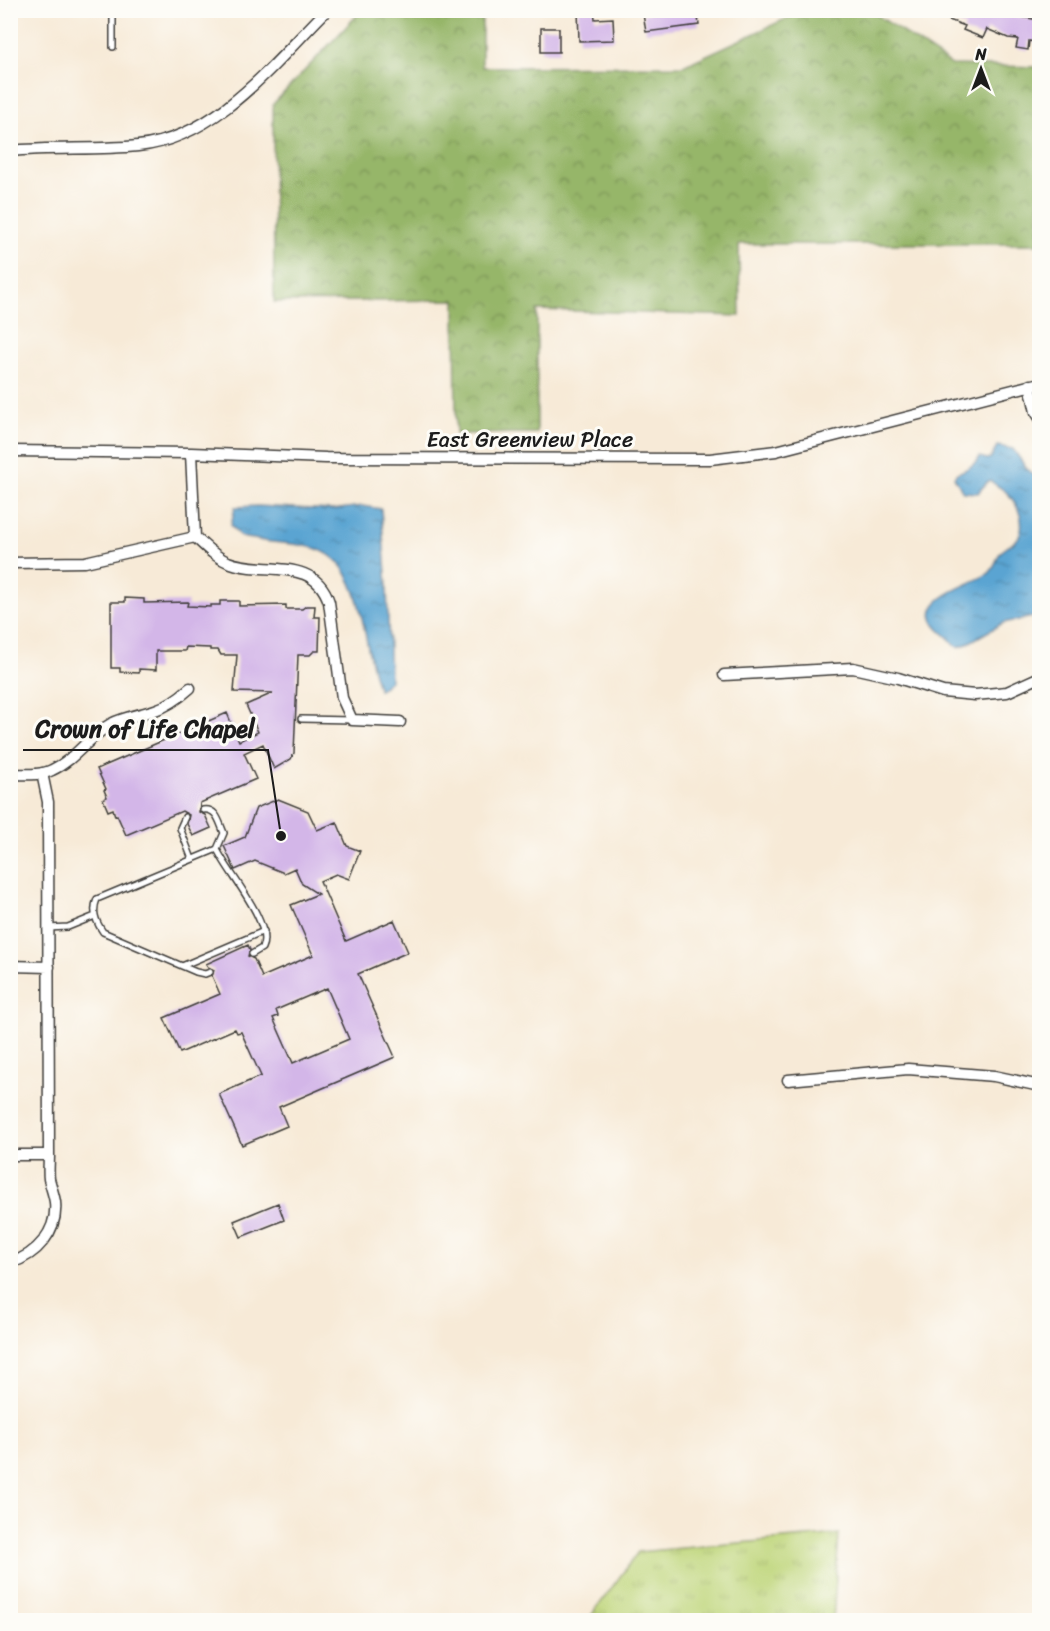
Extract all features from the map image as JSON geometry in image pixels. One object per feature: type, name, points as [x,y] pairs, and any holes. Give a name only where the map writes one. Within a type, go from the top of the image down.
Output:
[{"type":"street","points":[[10,151],[140,146],[183,135],[210,121],[237,99],[327,10]]},
{"type":"street","points":[[1035,384],[1036,412],[1040,418]]},
{"type":"street","name":"East Greenview Place","points":[[10,451],[191,453],[326,458],[710,459],[776,451],[1035,384]]},
{"type":"street","points":[[191,453],[195,537],[213,554],[228,562],[243,566],[299,572],[319,584],[329,602],[342,698],[352,720],[400,723]]},
{"type":"street","points":[[10,563],[85,562],[195,537]]},
{"type":"street","points":[[724,675],[853,668],[943,692],[975,695],[1007,692],[1040,677]]},
{"type":"street","points":[[10,774],[42,773],[59,766],[111,724],[126,717],[158,709],[190,688]]},
{"type":"street","points":[[10,1263],[18,1261],[36,1249],[49,1234],[55,1203],[49,1179],[48,1155],[48,802],[42,773]]},
{"type":"street","points":[[10,966],[48,967]]},
{"type":"street","points":[[788,1080],[908,1069],[994,1076],[1040,1086]]},
{"type":"street","points":[[10,1155],[48,1155]]},
{"type":"lane","points":[[113,10],[113,47]]},
{"type":"lane","points":[[301,719],[352,720]]},
{"type":"lane","points":[[203,810],[214,812],[224,833],[217,849],[98,899],[94,908],[100,930],[106,934],[201,973],[210,972]]},
{"type":"lane","points":[[185,818],[180,828],[192,859]]},
{"type":"lane","points":[[217,849],[243,889],[264,930],[265,938],[262,948],[252,954]]},
{"type":"lane","points":[[48,928],[68,927],[95,916]]},
{"type":"lane","points":[[182,966],[264,930]]},
{"type":"green space","points":[[805,10],[871,11],[952,65],[1039,67],[1039,244],[739,244],[740,316],[537,310],[537,433],[456,434],[455,300],[274,302],[273,104],[361,11],[482,11],[482,67],[683,66]]},
{"type":"green space","points":[[839,1534],[833,1620],[588,1620],[638,1552]]},
{"type":"water","points":[[997,446],[1013,449],[1027,469],[1039,480],[1039,616],[1003,623],[958,647],[934,622],[931,612],[944,596],[989,573],[1000,553],[1018,538],[1021,528],[1016,505],[1004,490],[988,481],[978,493],[963,492],[954,477],[973,465],[980,457],[991,458]]},
{"type":"water","points":[[362,506],[381,509],[387,585],[390,681],[379,690],[356,595],[342,567],[334,558],[314,548],[240,536],[231,525],[235,507],[332,510]]},
{"type":"building","points":[[578,10],[594,10],[595,19],[613,18],[614,40],[579,41]]},
{"type":"building","points":[[668,10],[697,10],[699,25],[646,32],[643,14]]},
{"type":"building","points":[[953,10],[1002,10],[1001,14],[1040,20],[1040,43],[1029,41],[1028,50],[1016,48],[1018,39],[1008,38],[987,29],[983,38],[963,30],[965,26],[949,20]]},
{"type":"building","points":[[541,28],[559,28],[559,52],[541,52]]},
{"type":"building","points":[[125,598],[144,599],[144,603],[188,602],[187,606],[211,607],[211,605],[220,605],[220,601],[239,601],[239,606],[286,605],[286,609],[302,609],[306,606],[315,606],[314,617],[320,617],[319,651],[314,651],[310,655],[298,655],[294,753],[291,759],[274,769],[263,744],[244,753],[256,779],[200,803],[199,812],[205,815],[211,828],[193,836],[187,824],[189,815],[182,811],[126,835],[113,809],[108,811],[103,799],[107,797],[104,790],[106,789],[97,769],[227,713],[239,741],[258,732],[246,705],[273,693],[234,692],[237,655],[221,655],[218,650],[210,650],[210,648],[186,647],[185,651],[156,651],[156,670],[139,669],[139,673],[120,672],[120,668],[111,668],[111,602],[125,602]]},
{"type":"building","points":[[278,799],[308,811],[317,830],[337,822],[347,846],[360,851],[349,879],[336,874],[320,881],[346,941],[394,920],[408,952],[358,974],[395,1057],[279,1107],[287,1126],[242,1145],[219,1094],[261,1076],[241,1032],[237,1033],[235,1029],[180,1053],[164,1018],[220,994],[212,976],[214,970],[206,964],[248,945],[250,950],[248,956],[254,959],[262,977],[313,955],[291,905],[318,894],[302,884],[295,868],[284,873],[255,861],[235,870],[224,846],[245,837],[256,808]],"holes":[[[327,988],[349,1039],[293,1063],[273,1018],[278,1016],[276,1010]]]},
{"type":"building","points":[[278,1203],[284,1220],[241,1237],[234,1221]]},
{"type":"place","name":"Crown of Life Chapel","points":[[281,836]]}]
